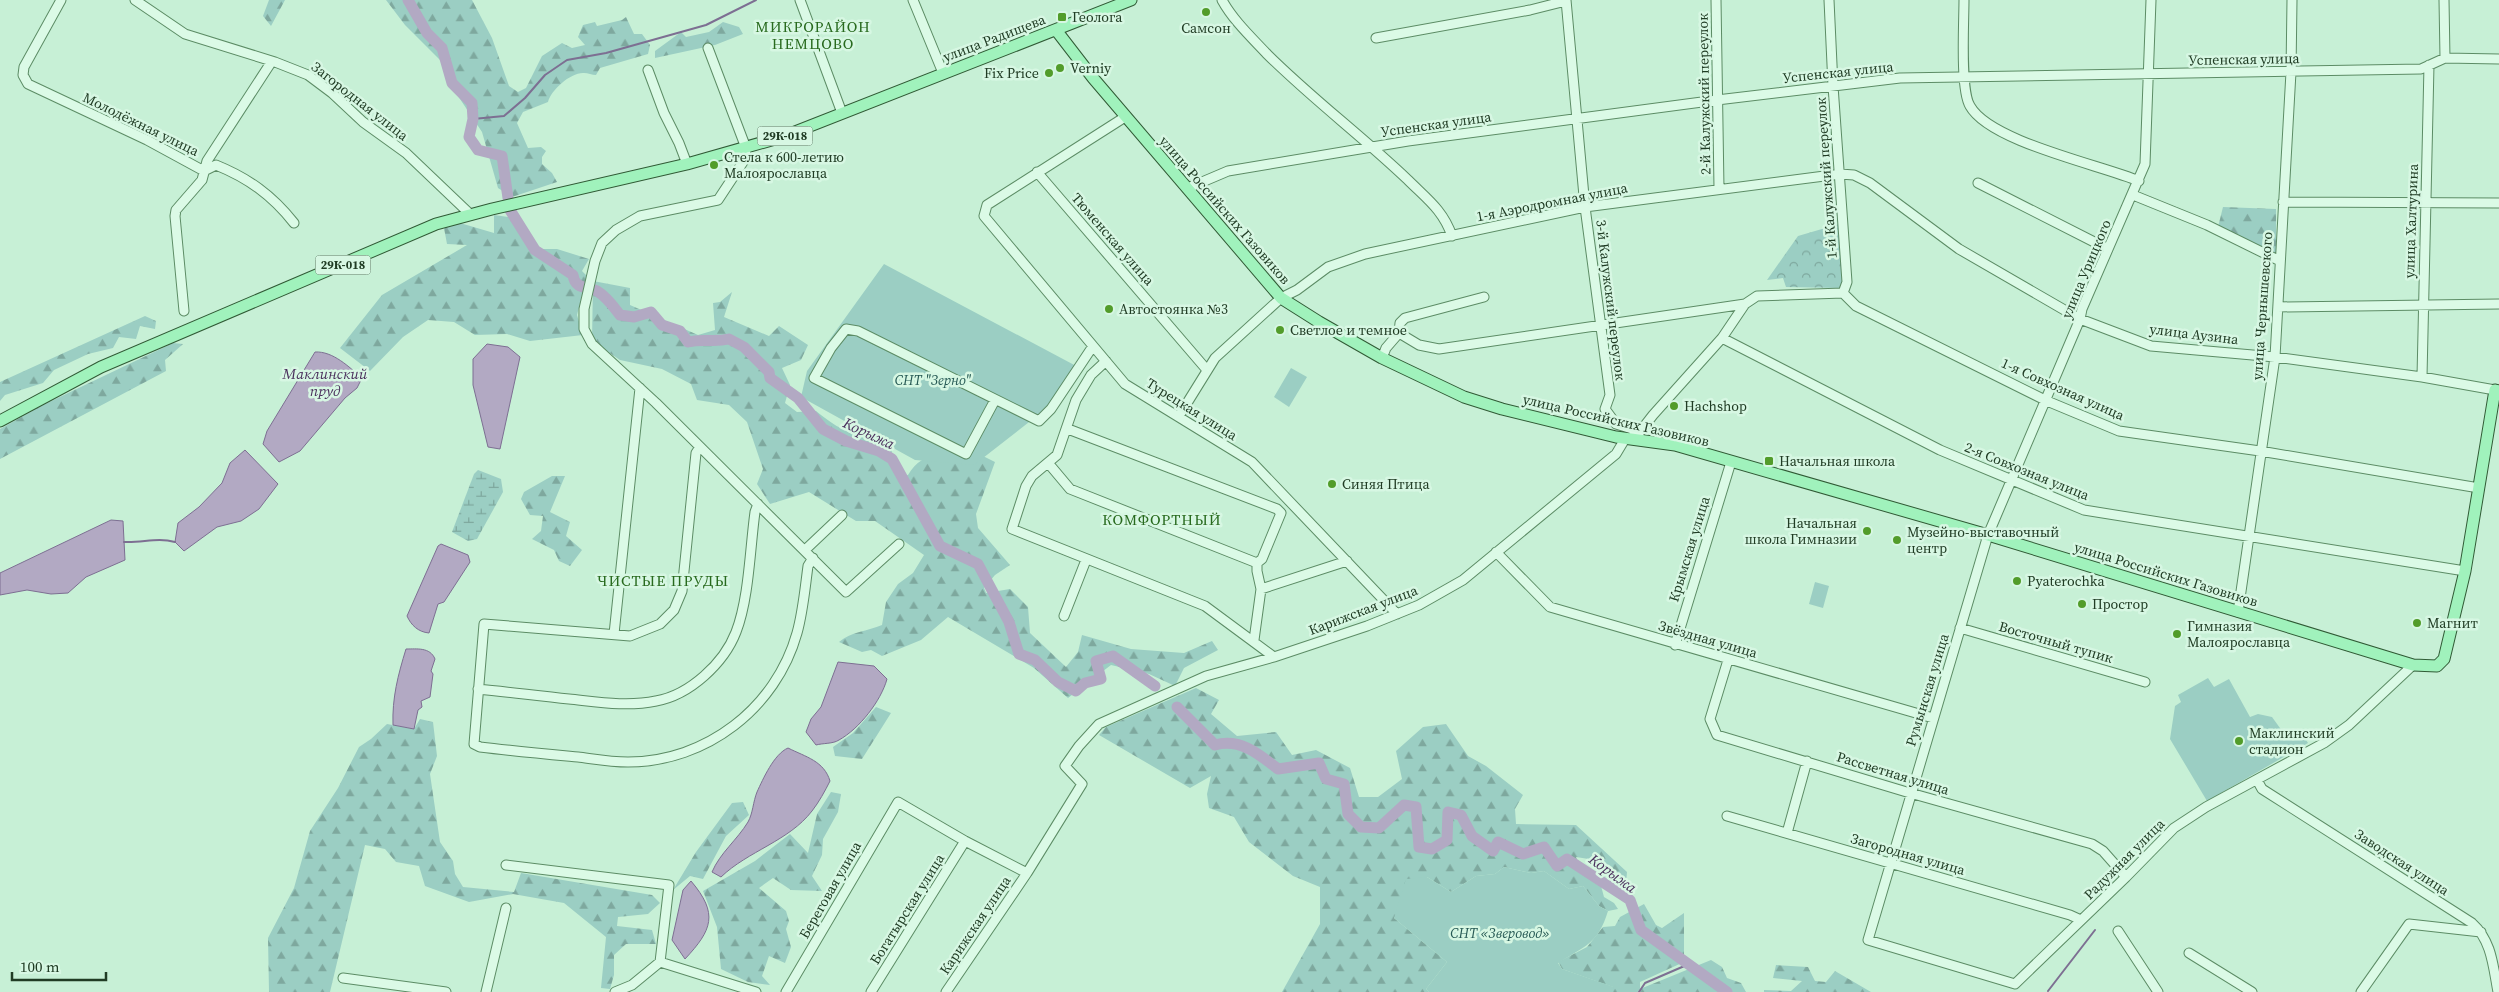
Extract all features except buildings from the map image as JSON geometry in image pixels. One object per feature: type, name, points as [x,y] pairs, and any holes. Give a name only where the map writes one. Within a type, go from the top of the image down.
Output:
[{"type":"main road","name":"улица Радищева","points":[[842,113],[1131,0]]},
{"type":"main road","name":"улица Российских Газовиков","points":[[1056,30],[1125,117],[1281,298],[1382,358],[1420,377],[1472,399],[1502,409],[1625,439],[1675,446],[1988,535],[2413,665],[2430,667],[2441,663],[2444,659],[2465,571]]},
{"type":"main road","name":"29К-018","points":[[0,421],[101,367],[436,224],[746,148],[842,113]]},
{"type":"main road","points":[[2465,571],[2497,391]]},
{"type":"street","name":"Молодёжная улица","points":[[61,0],[27,62],[23,75],[28,84],[147,140],[204,171],[216,165],[250,181],[280,206],[294,223]]},
{"type":"street","name":"Загородная улица","points":[[135,0],[185,34],[272,61],[308,75],[332,93],[363,122],[406,153],[472,215]]},
{"type":"street","points":[[800,0],[842,113]]},
{"type":"street","points":[[912,0],[943,73]]},
{"type":"street","points":[[1222,0],[1251,37],[1280,66],[1332,114],[1374,147],[1446,219],[1452,236]]},
{"type":"street","points":[[1376,38],[1530,10],[1566,0]]},
{"type":"street","name":"3-й Калужский переулок","points":[[1566,0],[1585,206],[1599,325],[1610,395],[1605,409],[1616,424],[1632,429],[1639,440]]},
{"type":"street","name":"2-й Калужский переулок","points":[[1716,0],[1719,188]]},
{"type":"street","name":"1-й Калужский переулок","points":[[1829,0],[1847,282],[1843,293]]},
{"type":"street","points":[[1964,0],[1964,78],[1969,106],[1986,124],[2068,159],[2139,181]]},
{"type":"street","name":"улица Урицкого","points":[[1988,535],[2010,480],[2047,401],[2080,319],[2082,309],[2145,164],[2150,74],[2151,0]]},
{"type":"street","name":"улица Чернышевского","points":[[2238,612],[2275,357],[2292,72],[2292,0]]},
{"type":"street","points":[[2444,0],[2445,58]]},
{"type":"street","points":[[708,48],[746,148],[746,159],[718,200],[640,216],[616,230],[602,242],[595,261],[584,309],[584,329],[592,344],[700,446],[846,592],[899,544]]},
{"type":"street","name":"Успенская улица","points":[[1188,188],[1228,171],[1374,147],[1717,100],[1900,78],[2421,69],[2445,58],[2499,59]]},
{"type":"street","points":[[184,311],[176,210],[202,180],[207,161],[272,61]]},
{"type":"street","name":"улица Халтурина","points":[[2422,377],[2429,65]]},
{"type":"street","points":[[648,70],[664,113],[680,143],[687,164]]},
{"type":"street","points":[[1037,172],[1125,117]]},
{"type":"street","name":"Турецкая улица","points":[[1037,172],[987,205],[984,216],[1125,384],[1252,462],[1397,614]]},
{"type":"street","name":"Тюменская улица","points":[[1037,172],[1207,370]]},
{"type":"street","name":"1-я Аэродромная улица","points":[[1178,416],[1215,358],[1281,298],[1297,290],[1328,267],[1365,254],[1585,206],[1840,174]]},
{"type":"street","name":"улица Аузина","points":[[1840,174],[1854,175],[1870,184],[1959,249],[2080,319],[2151,346],[2275,357],[2422,377],[2497,391]]},
{"type":"street","points":[[1978,182],[2108,249]]},
{"type":"street","points":[[2133,195],[2207,225],[2280,261]]},
{"type":"street","points":[[2283,202],[2499,204]]},
{"type":"street","points":[[1639,440],[1639,433],[1652,415],[1722,338],[1745,304],[1757,296],[1843,293]]},
{"type":"street","name":"1-я Совхозная улица","points":[[1843,293],[1856,306],[2047,401],[2119,431],[2260,451],[2479,488]]},
{"type":"street","points":[[1382,358],[1386,348],[1399,333],[1400,323],[1405,318],[1484,297]]},
{"type":"street","points":[[1399,333],[1419,345],[1438,349],[1745,304]]},
{"type":"street","points":[[2278,307],[2499,304]]},
{"type":"street","points":[[995,400],[966,454],[814,378],[831,348],[846,329],[858,331],[1039,421],[1051,409],[1093,346]]},
{"type":"street","name":"2-я Совхозная улица","points":[[1722,338],[1940,450],[2084,510],[2465,571]]},
{"type":"street","points":[[1106,361],[1092,375],[1076,400],[1068,429],[1057,455],[1049,464],[1032,476],[1026,486],[1012,529],[1205,606],[1254,640],[1274,657]]},
{"type":"street","points":[[614,634],[640,388]]},
{"type":"street","points":[[1068,429],[1277,508],[1281,513],[1262,559],[1258,563],[1257,571],[1261,589],[1254,640]]},
{"type":"street","name":"Карижская улица","points":[[946,992],[1027,873],[1082,784],[1065,766],[1099,724],[1206,676],[1274,657],[1420,605],[1463,580],[1616,454],[1625,439]]},
{"type":"street","points":[[700,446],[696,453],[682,591],[674,610],[660,624],[630,636],[484,624],[474,744],[480,747],[627,762],[683,753],[708,743],[733,727],[755,708],[786,664],[797,632],[808,566],[813,558]]},
{"type":"street","name":"Крымская улица","points":[[1675,645],[1730,462]]},
{"type":"street","points":[[1049,464],[1070,489],[1258,563]]},
{"type":"street","points":[[478,689],[612,704],[639,703],[657,701],[674,695],[698,680],[715,666],[728,649],[737,631],[743,607],[755,512],[758,504]]},
{"type":"street","points":[[805,550],[842,514]]},
{"type":"street","name":"Румынская улица","points":[[1868,940],[1988,535]]},
{"type":"street","name":"Звёздная улица","points":[[1496,552],[1550,607],[1675,645],[1825,685],[1933,718]]},
{"type":"street","points":[[1064,616],[1086,560]]},
{"type":"street","points":[[1261,589],[1347,561]]},
{"type":"street","name":"Восточный тупик","points":[[1960,628],[2145,682]]},
{"type":"street","name":"Рассветная улица","points":[[1728,660],[1710,719],[1717,735],[1910,793],[2092,844],[2103,851],[2126,877]]},
{"type":"street","name":"Радужная улица","points":[[1868,940],[2015,984],[2174,828],[2206,807],[2324,743],[2350,725],[2413,665]]},
{"type":"street","points":[[1787,833],[1807,761]]},
{"type":"street","name":"Заводская улица","points":[[2257,780],[2262,789],[2481,932]]},
{"type":"street","name":"Береговая улица","points":[[786,992],[898,802],[965,841]]},
{"type":"street","name":"Загородная улица","points":[[1727,816],[1890,862],[2070,915],[2081,920]]},
{"type":"street","points":[[965,841],[1027,873]]},
{"type":"street","name":"Богатырская улица","points":[[871,992],[965,841]]},
{"type":"street","points":[[506,865],[669,885],[660,962],[632,984],[616,992]]},
{"type":"street","points":[[486,992],[506,908]]},
{"type":"street","points":[[2361,992],[2409,924],[2481,932],[2489,947],[2498,986]]},
{"type":"street","points":[[2118,931],[2158,992]]},
{"type":"street","points":[[2189,954],[2252,992]]},
{"type":"street","points":[[660,962],[756,992]]},
{"type":"street","points":[[343,978],[446,992]]},
{"type":"green space","points":[[269,0],[285,0],[271,26],[263,16]]},
{"type":"green space","points":[[386,0],[472,0],[492,38],[509,86],[518,92],[526,88],[542,56],[562,43],[572,48],[585,45],[578,37],[583,25],[595,22],[597,26],[622,20],[626,17],[634,34],[642,34],[650,45],[648,54],[600,68],[596,75],[579,73],[573,75],[557,87],[548,102],[523,112],[517,123],[528,148],[541,147],[546,151],[542,157],[542,164],[552,173],[557,182],[512,197],[498,188],[482,132],[454,90],[445,65],[405,25]]},
{"type":"green space","points":[[723,22],[739,27],[743,34],[715,45],[655,58],[655,51],[681,32],[686,37],[709,32]]},
{"type":"green space","points":[[2223,207],[2276,209],[2276,256],[2218,227]]},
{"type":"green space","points":[[494,215],[515,218],[540,249],[557,249],[589,259],[582,271],[587,276],[577,315],[583,335],[530,341],[507,334],[475,335],[454,322],[428,320],[403,337],[370,371],[340,348],[382,295],[467,245],[447,244],[444,228],[460,223],[494,233]]},
{"type":"green space","points":[[1839,224],[1843,284],[1840,288],[1786,287],[1783,278],[1767,280],[1798,236]]},
{"type":"green space","name":"СНТ \"Зерно\"","points":[[884,264],[1078,367],[1047,408],[974,465],[915,460],[801,397],[807,371]]},
{"type":"green space","points":[[593,281],[630,288],[630,305],[698,335],[715,330],[713,303],[720,302],[732,292],[724,317],[769,336],[779,326],[808,345],[801,360],[782,368],[790,385],[785,403],[797,412],[816,411],[842,429],[856,432],[873,429],[892,449],[890,465],[898,477],[908,475],[920,461],[934,456],[941,456],[965,464],[983,456],[995,462],[976,514],[978,528],[1010,565],[995,575],[984,588],[986,593],[1010,589],[1028,607],[1030,633],[1066,667],[1078,652],[1082,635],[1131,649],[1184,653],[1212,641],[1218,650],[1184,668],[1175,686],[1149,674],[1111,665],[1068,698],[1034,668],[948,617],[921,640],[882,656],[871,650],[862,652],[839,642],[854,634],[882,625],[886,602],[898,584],[913,573],[924,555],[875,521],[856,521],[809,492],[770,504],[757,484],[763,469],[747,422],[729,405],[697,400],[691,384],[662,369],[620,360],[592,341]]},
{"type":"green space","points":[[145,316],[156,321],[155,329],[140,326],[136,339],[119,337],[113,348],[88,354],[54,370],[43,383],[5,395],[0,401],[0,382]]},
{"type":"green space","points":[[173,343],[183,344],[165,360],[166,371],[0,459],[0,429],[43,405]]},
{"type":"green space","points":[[1291,368],[1307,377],[1289,407],[1274,397]]},
{"type":"green space","points":[[478,470],[501,479],[503,492],[477,539],[468,541],[452,532],[474,474]]},
{"type":"green space","points":[[552,476],[565,476],[550,512],[570,522],[566,536],[582,550],[570,566],[559,561],[554,550],[532,539],[541,531],[543,516],[530,515],[521,499],[524,492]]},
{"type":"green space","points":[[1815,582],[1829,586],[1823,608],[1809,604]]},
{"type":"green space","name":"Маклинский стадион","points":[[2208,678],[2214,687],[2229,679],[2250,717],[2258,714],[2272,717],[2285,735],[2299,729],[2308,743],[2207,801],[2170,739],[2175,706],[2181,702],[2178,695]]},
{"type":"green space","points":[[1196,688],[1219,700],[1211,714],[1237,736],[1276,732],[1292,755],[1316,750],[1350,768],[1359,797],[1378,797],[1402,779],[1396,751],[1423,727],[1446,724],[1468,756],[1486,766],[1523,795],[1515,809],[1516,824],[1576,825],[1627,872],[1626,884],[1595,860],[1576,857],[1581,870],[1595,876],[1604,897],[1614,903],[1618,909],[1608,911],[1599,906],[1583,886],[1569,889],[1544,871],[1531,873],[1504,867],[1495,874],[1476,876],[1451,892],[1427,877],[1394,918],[1447,962],[1426,989],[1429,992],[1282,992],[1320,924],[1320,887],[1293,876],[1249,842],[1234,817],[1209,808],[1207,794],[1211,776],[1190,788],[1099,735],[1106,727]]},
{"type":"green space","points":[[876,707],[891,713],[862,759],[835,756],[833,747],[853,733]]},
{"type":"green space","points":[[420,719],[433,722],[437,756],[430,774],[440,842],[453,861],[455,874],[463,887],[514,892],[521,873],[652,895],[660,903],[648,914],[618,917],[617,926],[652,930],[656,944],[626,944],[614,955],[614,975],[610,989],[601,988],[606,937],[564,903],[513,894],[469,902],[425,886],[419,866],[396,862],[385,849],[365,845],[330,992],[269,992],[268,938],[294,888],[310,831],[338,788],[359,747],[387,724],[414,729]]},
{"type":"green space","points":[[831,792],[841,794],[838,812],[823,839],[822,855],[812,876],[822,891],[791,890],[773,878],[759,888],[786,911],[789,921],[786,929],[791,947],[785,963],[769,956],[762,976],[770,985],[748,982],[721,969],[717,927],[703,891],[755,861],[790,834],[808,853],[817,814]]},
{"type":"green space","points":[[743,802],[749,815],[726,836],[703,879],[690,876],[673,890],[696,852],[732,803]]},
{"type":"green space","name":"СНТ «Зверовод»","points":[[1504,867],[1531,873],[1544,871],[1569,889],[1583,886],[1599,906],[1608,911],[1600,931],[1595,937],[1583,948],[1558,963],[1562,969],[1614,987],[1613,992],[1429,992],[1426,989],[1447,962],[1394,918],[1406,879],[1427,877],[1451,892],[1476,876],[1495,874]]},
{"type":"green space","points":[[1644,904],[1656,925],[1662,928],[1684,913],[1684,962],[1640,982],[1640,989],[1711,960],[1722,967],[1727,978],[1741,983],[1746,992],[1613,992],[1613,987],[1562,969],[1558,962],[1587,947],[1603,927],[1615,926],[1620,917]]},
{"type":"green space","points":[[1776,965],[1808,967],[1815,981],[1826,982],[1835,971],[1871,992],[1764,992],[1764,990],[1791,991],[1802,981],[1773,978]]},
{"type":"water","points":[[487,344],[508,347],[520,357],[500,449],[488,447],[473,385],[473,359]]},
{"type":"water","name":"Маклинский пруд","points":[[315,352],[322,352],[334,357],[362,378],[357,388],[345,398],[300,451],[279,462],[263,444],[267,431]]},
{"type":"water","points":[[245,450],[278,484],[259,509],[241,521],[217,527],[184,551],[175,542],[178,523],[199,507],[222,483],[230,463]]},
{"type":"water","points":[[111,520],[123,521],[125,560],[86,577],[68,593],[51,594],[27,590],[0,595],[0,573]]},
{"type":"water","points":[[441,544],[468,555],[470,562],[444,602],[438,604],[429,633],[415,628],[407,616],[438,546]]},
{"type":"water","points":[[406,649],[419,649],[430,652],[435,659],[431,671],[433,674],[430,697],[421,701],[422,707],[418,710],[414,729],[393,725],[393,705],[396,687]]},
{"type":"water","points":[[838,662],[874,666],[887,679],[880,696],[868,714],[854,729],[837,741],[816,745],[806,732],[811,719],[821,707]]},
{"type":"water","points":[[788,748],[814,760],[827,774],[830,781],[819,800],[803,821],[792,830],[743,860],[721,877],[712,872],[719,859],[748,822],[757,792],[769,767]]},
{"type":"water","points":[[691,881],[706,903],[709,922],[701,939],[685,959],[672,940],[683,890]]},
{"type":"waterway","name":"Корыжа","points":[[408,0],[427,33],[442,48],[452,83],[472,103],[473,119],[469,137],[478,150],[502,156],[508,198]]},
{"type":"waterway","points":[[473,119],[504,116],[525,98],[545,75],[567,60],[606,53],[706,25],[756,0]]},
{"type":"waterway","name":"Корыжа","points":[[510,210],[535,250],[573,275],[576,283],[582,287],[601,293],[620,315],[634,317],[651,312],[662,325],[680,331],[688,342],[729,339],[744,347],[769,372],[770,378],[798,398],[823,429],[846,441],[879,451],[892,459],[940,546],[978,564],[1009,622],[1019,654],[1035,660],[1058,682],[1076,691],[1085,683],[1101,679],[1096,661],[1113,656],[1155,686]]},
{"type":"waterway","points":[[124,542],[162,540],[175,542]]},
{"type":"waterway","name":"Корыжа","points":[[1177,707],[1215,745],[1233,744],[1249,749],[1278,769],[1319,763],[1326,779],[1344,784],[1348,814],[1361,827],[1379,828],[1404,805],[1416,807],[1419,847],[1432,849],[1447,840],[1448,812],[1461,815],[1472,836],[1493,851],[1498,842],[1523,854],[1544,847],[1557,866],[1567,859],[1630,900],[1641,930],[1727,992]]},
{"type":"waterway","points":[[2048,991],[2095,930]]},
{"type":"waterway","points":[[1639,992],[1645,983],[1689,964]]},
{"type":"place","name":"Самсон","points":[[1206,12]]},
{"type":"place","name":"Геолога","points":[[1062,17]]},
{"type":"place","name":"Verniy","points":[[1060,68]]},
{"type":"place","name":"Fix Price","points":[[1049,73]]},
{"type":"place","name":"Стела к 600-летию Малоярославца","points":[[714,165]]},
{"type":"place","name":"Автостоянка №3","points":[[1109,309]]},
{"type":"place","name":"Светлое и темное","points":[[1280,330]]},
{"type":"place","name":"Hachshop","points":[[1674,406]]},
{"type":"place","name":"Начальная школа","points":[[1769,461]]},
{"type":"place","name":"Синяя Птица","points":[[1332,484]]},
{"type":"place","name":"Начальная школа Гимназии","points":[[1867,531]]},
{"type":"place","name":"Музейно-выставочный центр","points":[[1897,540]]},
{"type":"place","name":"Pyaterochka","points":[[2017,581]]},
{"type":"place","name":"Простор","points":[[2082,604]]},
{"type":"place","name":"Магнит","points":[[2417,623]]},
{"type":"place","name":"Гимназия Малоярославца","points":[[2177,634]]},
{"type":"place","name":"Маклинский стадион","points":[[2239,741]]},
{"type":"district","name":"МИКРОРАЙОН НЕМЦОВО","points":[[813,34]]},
{"type":"district","name":"КОМФОРТНЫЙ","points":[[1162,519]]},
{"type":"district","name":"ЧИСТЫЕ ПРУДЫ","points":[[663,580]]}]
